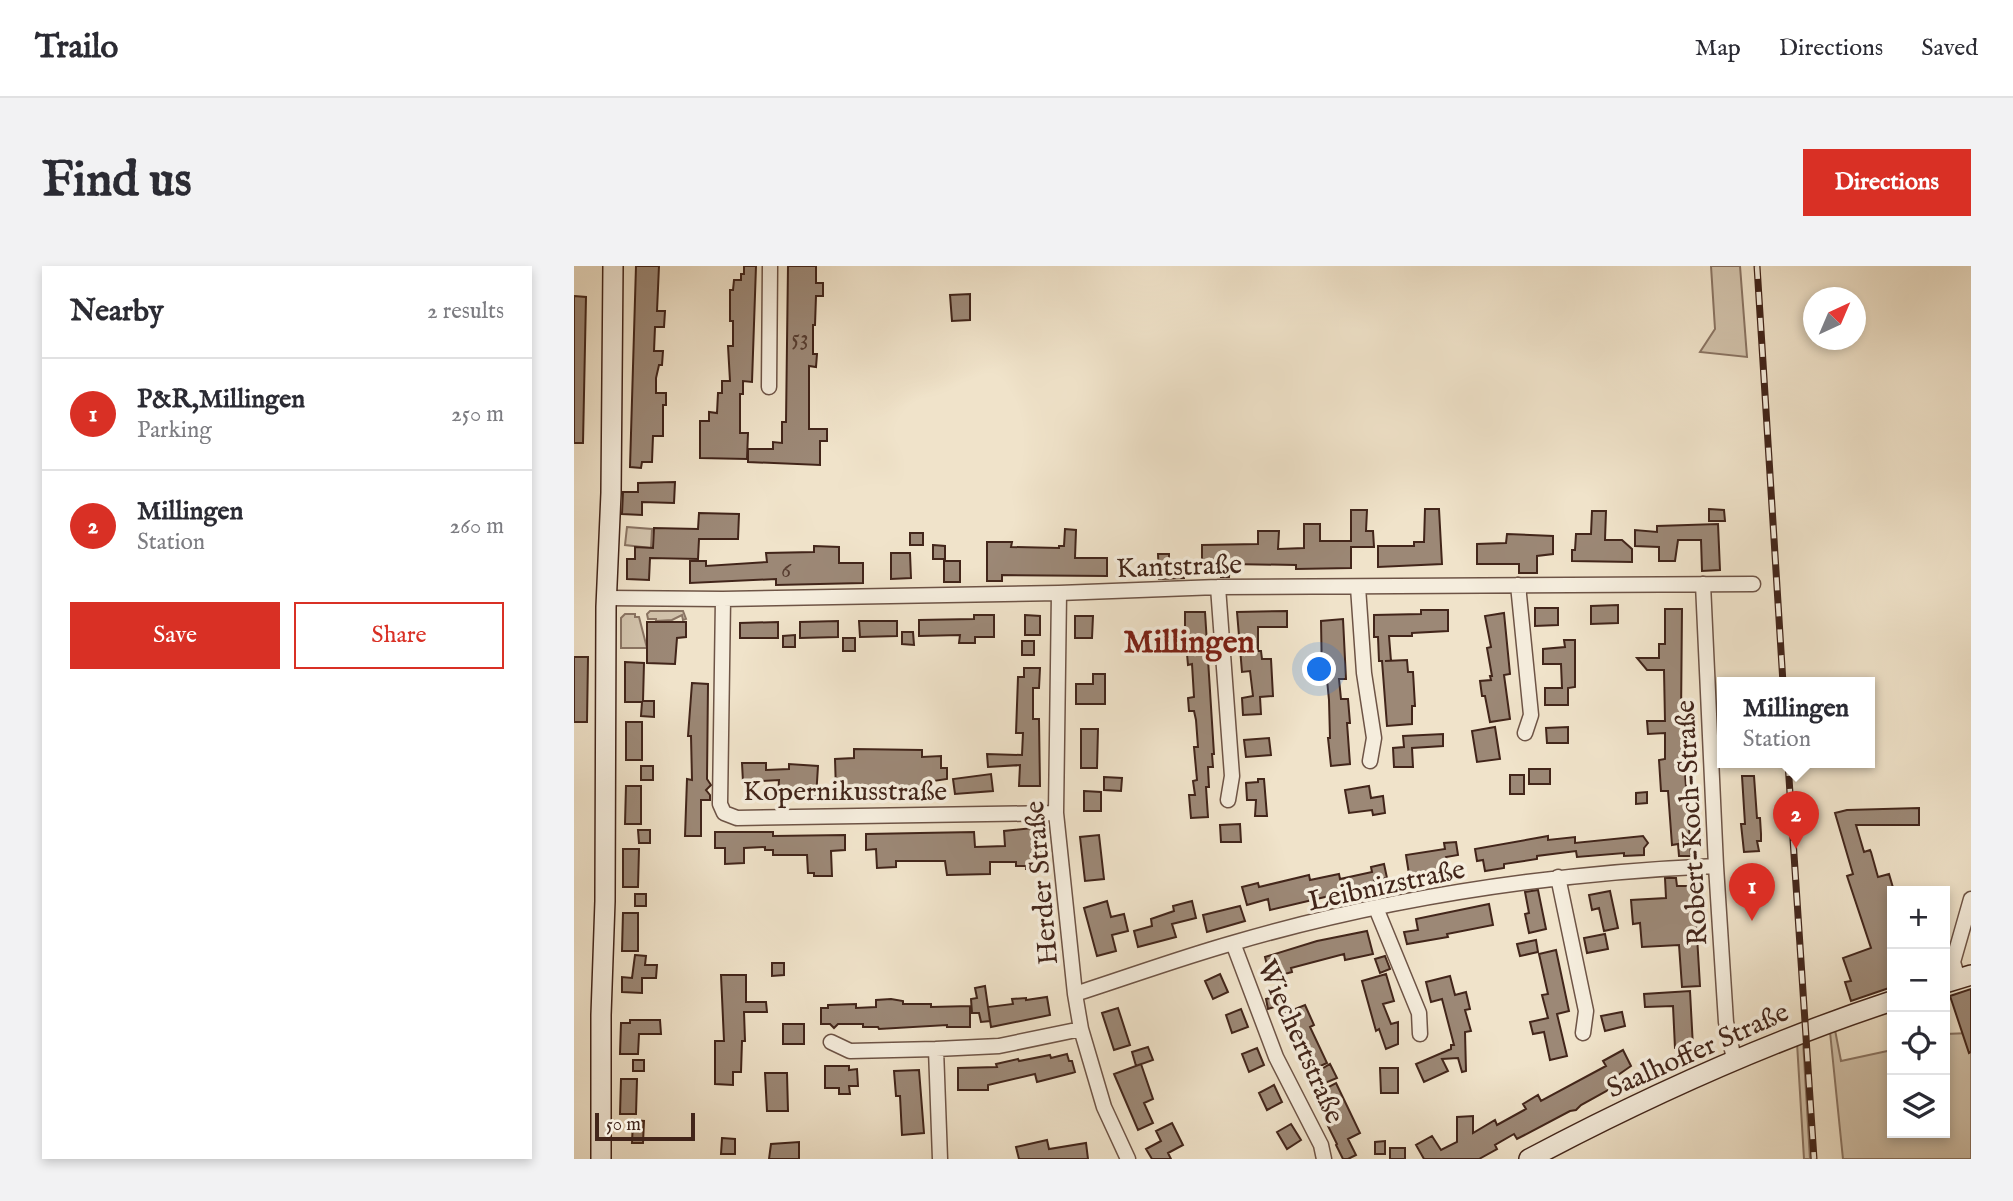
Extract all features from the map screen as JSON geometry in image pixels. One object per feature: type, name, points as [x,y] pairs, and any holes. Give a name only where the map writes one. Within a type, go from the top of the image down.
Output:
[{"type":"street","points":[[601,1159],[613,266]]},
{"type":"street","points":[[769,387],[770,266]]},
{"type":"street","name":"Robert-Koch-Straße","points":[[1703,584],[1726,1022],[1734,1059]]},
{"type":"street","name":"Kantstraße","points":[[607,598],[723,599],[1059,593],[1218,587],[1753,584]]},
{"type":"street","points":[[1518,586],[1531,716],[1525,733]]},
{"type":"street","points":[[1218,587],[1232,776],[1228,800]]},
{"type":"street","points":[[1358,587],[1364,673],[1374,738],[1370,761]]},
{"type":"street","name":"Herder Straße","points":[[1059,593],[1056,813],[1075,994],[1081,1029],[1104,1107],[1128,1159]]},
{"type":"street","name":"Kopernikusstraße","points":[[723,599],[720,804],[724,813],[737,818],[1056,813]]},
{"type":"street","name":"Leibnizstraße","points":[[1075,994],[1233,943],[1376,908],[1558,877],[1716,866]]},
{"type":"street","points":[[1558,877],[1586,1011],[1583,1033]]},
{"type":"street","points":[[1958,979],[1953,962],[1971,899]]},
{"type":"street","points":[[1376,908],[1419,1013],[1420,1034]]},
{"type":"street","name":"Wiechertstraße","points":[[1233,943],[1276,1057],[1321,1145],[1324,1159]]},
{"type":"street","name":"Saalhoffer Straße","points":[[1529,1159],[1734,1059],[1817,1026],[1887,1003]]},
{"type":"street","points":[[831,1042],[850,1051],[999,1046],[1081,1029]]},
{"type":"street","points":[[936,1049],[940,1159]]},
{"type":"shaded area","points":[[1711,266],[1740,266],[1747,357],[1700,352],[1715,329]]},
{"type":"shaded area","points":[[627,527],[652,529],[651,548],[625,545]]},
{"type":"shaded area","points":[[650,611],[683,611],[686,619],[683,620],[682,615],[672,620],[656,621],[648,619],[647,614]]},
{"type":"shaded area","points":[[625,614],[639,617],[647,648],[621,648],[621,618]]},
{"type":"shaded area","points":[[1835,1030],[1841,1061],[1887,1051],[1887,1138],[1950,1138],[1950,1034],[1971,1033],[1971,1159],[1843,1159],[1830,1032]]},
{"type":"shaded area","points":[[1803,1041],[1810,1159],[1804,1159],[1797,1043]]},
{"type":"building","points":[[636,266],[659,266],[657,311],[665,311],[664,327],[655,327],[654,351],[663,351],[662,365],[659,365],[656,378],[656,393],[666,393],[666,405],[663,405],[663,436],[653,436],[652,462],[642,462],[641,468],[630,467]]},
{"type":"building","points":[[744,266],[756,266],[752,382],[743,381],[743,394],[740,394],[740,433],[748,433],[747,459],[700,458],[700,421],[709,421],[709,412],[717,413],[722,381],[730,381],[728,346],[733,346],[733,321],[730,321],[730,290],[733,290],[734,280],[741,280]]},
{"type":"building","points":[[788,266],[816,266],[816,283],[823,283],[823,296],[816,296],[813,325],[816,367],[809,366],[809,429],[827,429],[827,441],[820,441],[820,465],[748,462],[748,449],[773,449],[773,442],[782,443],[782,422],[786,422]]},
{"type":"building","points":[[970,294],[970,320],[952,321],[950,295]]},
{"type":"building","points":[[574,296],[586,297],[583,443],[574,443]]},
{"type":"building","points":[[675,482],[674,503],[642,502],[642,515],[622,514],[623,492],[638,492],[638,483]]},
{"type":"building","points":[[1425,509],[1439,509],[1442,564],[1378,567],[1378,546],[1414,546],[1414,542],[1424,542]]},
{"type":"building","points":[[1709,509],[1724,510],[1725,521],[1709,521]]},
{"type":"building","points":[[1351,510],[1367,510],[1366,531],[1373,531],[1374,547],[1351,547],[1351,568],[1296,569],[1296,565],[1230,564],[1229,577],[1221,577],[1220,568],[1202,568],[1202,545],[1258,544],[1258,531],[1279,531],[1278,549],[1304,548],[1304,524],[1320,524],[1320,541],[1351,541]]},
{"type":"building","points":[[1592,511],[1606,511],[1605,540],[1622,540],[1632,549],[1632,562],[1572,561],[1576,534],[1591,534]]},
{"type":"building","points":[[699,513],[739,514],[738,539],[699,539],[698,559],[650,558],[649,580],[627,579],[627,559],[635,559],[635,547],[653,548],[654,528],[698,529]]},
{"type":"building","points":[[1718,524],[1720,570],[1702,571],[1701,540],[1678,540],[1675,561],[1659,561],[1659,547],[1635,546],[1635,530],[1657,532],[1657,526]]},
{"type":"building","points":[[1065,529],[1076,530],[1075,558],[1107,558],[1107,576],[1002,575],[1002,581],[987,581],[987,542],[1012,542],[1011,547],[1059,548],[1064,546]]},
{"type":"building","points":[[910,533],[923,533],[923,545],[910,545]]},
{"type":"building","points":[[1507,534],[1553,536],[1553,554],[1537,556],[1537,573],[1519,573],[1519,564],[1477,564],[1477,544],[1506,543]]},
{"type":"building","points":[[933,545],[945,546],[945,559],[933,559]]},
{"type":"building","points":[[814,546],[839,547],[839,563],[863,563],[863,583],[776,585],[776,579],[690,583],[690,561],[706,561],[706,566],[767,562],[766,553],[814,552]]},
{"type":"building","points":[[891,553],[910,553],[911,578],[891,579]]},
{"type":"building","points":[[1158,554],[1169,554],[1169,565],[1184,564],[1184,578],[1159,579]]},
{"type":"building","points":[[944,561],[960,561],[960,582],[944,582]]},
{"type":"building","points":[[1618,605],[1618,623],[1591,624],[1591,606]]},
{"type":"building","points":[[1535,608],[1558,608],[1558,625],[1535,626]]},
{"type":"building","points":[[1665,609],[1682,609],[1681,718],[1691,856],[1679,856],[1678,844],[1672,845],[1668,791],[1661,791],[1659,760],[1665,759],[1665,733],[1648,734],[1647,721],[1665,721],[1664,670],[1647,670],[1637,658],[1659,658],[1659,644],[1665,644]]},
{"type":"building","points":[[1421,610],[1448,610],[1448,631],[1389,636],[1391,661],[1407,660],[1408,672],[1413,672],[1415,706],[1412,706],[1412,724],[1387,726],[1382,661],[1379,661],[1378,637],[1374,637],[1374,615],[1421,614]]},
{"type":"building","points":[[1287,611],[1287,627],[1258,627],[1258,651],[1261,651],[1262,659],[1271,659],[1273,696],[1260,697],[1261,714],[1243,715],[1242,698],[1253,696],[1250,671],[1242,672],[1237,612]]},
{"type":"building","points":[[1185,612],[1205,612],[1214,754],[1213,767],[1208,767],[1209,787],[1206,787],[1208,817],[1191,818],[1189,795],[1195,795],[1193,781],[1197,780],[1194,747],[1198,747],[1196,720],[1194,711],[1189,711],[1188,698],[1194,697],[1192,664],[1188,665],[1186,643],[1177,644],[1177,632],[1185,632]]},
{"type":"building","points":[[1504,613],[1510,674],[1504,675],[1510,719],[1490,722],[1480,681],[1491,680],[1492,676],[1487,648],[1491,647],[1485,616]]},
{"type":"building","points":[[974,615],[994,615],[994,637],[975,637],[975,643],[959,643],[960,635],[919,636],[919,620],[974,619]]},
{"type":"building","points":[[1025,615],[1040,616],[1040,635],[1025,635]]},
{"type":"building","points":[[1075,616],[1093,616],[1092,638],[1075,638]]},
{"type":"building","points":[[1343,619],[1346,679],[1339,679],[1341,699],[1348,699],[1350,764],[1331,766],[1327,680],[1322,680],[1321,621]]},
{"type":"building","points":[[838,621],[838,637],[800,638],[800,622]]},
{"type":"building","points":[[859,621],[897,621],[897,636],[860,637]]},
{"type":"building","points":[[647,622],[686,622],[686,637],[677,638],[675,664],[647,663]]},
{"type":"building","points":[[778,622],[778,638],[740,638],[740,623]]},
{"type":"building","points":[[902,632],[913,632],[914,645],[902,644]]},
{"type":"building","points":[[795,635],[795,647],[783,647],[783,636]]},
{"type":"building","points":[[843,638],[855,638],[855,651],[843,651]]},
{"type":"building","points":[[1564,640],[1575,640],[1575,687],[1568,688],[1568,705],[1545,705],[1545,688],[1562,688],[1561,664],[1543,664],[1543,649],[1565,647]]},
{"type":"building","points":[[1022,641],[1034,641],[1034,655],[1022,655]]},
{"type":"building","points":[[574,657],[588,657],[587,722],[574,722]]},
{"type":"building","points":[[625,662],[644,663],[643,701],[654,701],[654,717],[641,716],[642,702],[625,702]]},
{"type":"building","points":[[1024,668],[1040,668],[1039,688],[1033,688],[1033,719],[1039,719],[1040,786],[1019,786],[1020,765],[988,767],[987,754],[1022,755],[1023,733],[1016,733],[1018,677],[1024,677]]},
{"type":"building","points":[[1093,674],[1105,674],[1105,704],[1076,704],[1076,684],[1093,684]]},
{"type":"building","points":[[692,683],[708,684],[707,779],[711,785],[706,790],[710,800],[701,800],[701,836],[685,836],[687,779],[692,780],[691,736],[688,736]]},
{"type":"building","points":[[626,722],[642,722],[642,760],[626,760]]},
{"type":"building","points":[[1495,727],[1500,759],[1477,762],[1472,731]]},
{"type":"building","points":[[1568,727],[1568,743],[1547,743],[1546,728]]},
{"type":"building","points":[[1081,729],[1098,729],[1097,768],[1081,768]]},
{"type":"building","points":[[1443,734],[1443,746],[1412,748],[1413,767],[1394,767],[1393,748],[1404,747],[1403,736]]},
{"type":"building","points":[[1269,738],[1271,755],[1246,757],[1244,740]]},
{"type":"building","points":[[854,749],[922,750],[922,757],[941,756],[941,768],[947,768],[947,779],[933,781],[933,790],[836,791],[835,759],[854,758]]},
{"type":"building","points":[[742,763],[766,763],[766,770],[789,769],[789,764],[818,766],[816,798],[778,796],[779,780],[743,782]]},
{"type":"building","points":[[641,766],[653,766],[653,780],[641,780]]},
{"type":"building","points":[[1529,769],[1550,769],[1550,784],[1529,784]]},
{"type":"building","points":[[991,774],[993,791],[955,794],[953,779]]},
{"type":"building","points":[[1510,775],[1524,775],[1524,794],[1510,794]]},
{"type":"building","points":[[1742,776],[1754,776],[1757,818],[1760,818],[1761,841],[1757,841],[1759,851],[1744,852],[1741,824],[1745,824]]},
{"type":"building","points":[[1104,777],[1122,778],[1121,791],[1104,790]]},
{"type":"building","points":[[1258,779],[1264,779],[1267,816],[1255,816],[1256,800],[1247,800],[1246,783],[1258,782]]},
{"type":"building","points":[[626,786],[641,786],[641,824],[625,824]]},
{"type":"building","points":[[1369,786],[1371,798],[1383,796],[1385,813],[1373,815],[1372,810],[1349,813],[1345,790]]},
{"type":"building","points":[[1084,791],[1101,792],[1101,811],[1084,811]]},
{"type":"building","points":[[1647,792],[1647,803],[1636,804],[1636,793]]},
{"type":"building","points":[[1919,808],[1919,825],[1856,825],[1864,852],[1871,852],[1878,877],[1889,874],[1893,886],[1887,886],[1887,989],[1851,1001],[1845,982],[1851,981],[1843,958],[1871,948],[1847,876],[1853,874],[1835,813],[1847,810]]},
{"type":"building","points":[[1240,824],[1241,842],[1221,842],[1220,825]]},
{"type":"building","points":[[1043,827],[1046,867],[1026,869],[1026,866],[1016,866],[1016,862],[990,862],[990,874],[947,875],[945,861],[896,861],[896,867],[877,868],[876,849],[866,850],[866,834],[974,832],[975,847],[1005,846],[1004,831]]},
{"type":"building","points":[[638,830],[650,830],[650,843],[639,843]]},
{"type":"building","points":[[715,832],[773,832],[773,836],[845,835],[845,850],[831,851],[832,876],[814,876],[814,873],[808,873],[807,855],[773,855],[773,850],[765,850],[765,847],[744,848],[744,863],[725,864],[725,848],[715,848]]},
{"type":"building","points":[[1099,835],[1104,879],[1085,881],[1080,837]]},
{"type":"building","points":[[1548,836],[1548,840],[1575,837],[1575,843],[1643,836],[1648,843],[1644,848],[1644,855],[1624,856],[1624,853],[1577,857],[1576,851],[1537,856],[1537,859],[1504,864],[1504,868],[1485,871],[1483,860],[1477,861],[1475,849]]},
{"type":"building","points":[[1456,842],[1458,855],[1446,857],[1448,868],[1409,874],[1406,855],[1445,849],[1444,843]]},
{"type":"building","points":[[623,849],[639,849],[638,887],[623,887]]},
{"type":"building","points":[[1384,864],[1387,878],[1374,880],[1376,889],[1343,896],[1342,893],[1270,910],[1268,899],[1247,905],[1242,887],[1258,883],[1259,887],[1309,875],[1310,880],[1339,874],[1340,879],[1372,872],[1371,867]]},
{"type":"building","points":[[1665,878],[1676,878],[1677,886],[1694,886],[1700,986],[1682,987],[1679,945],[1642,947],[1640,923],[1633,924],[1631,900],[1666,898]]},
{"type":"building","points":[[1538,890],[1546,929],[1529,933],[1525,914],[1529,913],[1525,892]]},
{"type":"building","points":[[1610,891],[1618,928],[1604,931],[1599,908],[1592,910],[1589,895]]},
{"type":"building","points":[[635,894],[646,894],[646,906],[635,906]]},
{"type":"building","points":[[1107,901],[1111,917],[1124,914],[1128,931],[1112,935],[1116,951],[1097,956],[1084,908]]},
{"type":"building","points":[[1192,901],[1196,918],[1172,924],[1176,937],[1138,947],[1134,931],[1152,926],[1151,919],[1174,911],[1173,906]]},
{"type":"building","points":[[1489,904],[1493,925],[1407,944],[1404,932],[1418,930],[1416,919]]},
{"type":"building","points":[[1240,906],[1245,921],[1207,932],[1203,915]]},
{"type":"building","points":[[623,913],[638,913],[638,951],[622,951]]},
{"type":"building","points":[[1367,931],[1373,954],[1345,960],[1344,954],[1291,968],[1292,972],[1270,978],[1265,957],[1317,941]]},
{"type":"building","points":[[1605,934],[1608,949],[1587,953],[1584,938]]},
{"type":"building","points":[[1536,940],[1538,952],[1520,956],[1517,944]]},
{"type":"building","points":[[1556,950],[1569,1011],[1557,1014],[1567,1056],[1550,1060],[1544,1032],[1533,1034],[1530,1022],[1548,1018],[1542,995],[1548,994],[1539,954]]},
{"type":"building","points":[[635,955],[646,956],[645,965],[657,965],[656,978],[642,978],[642,993],[622,992],[622,977],[632,978]]},
{"type":"building","points":[[1385,956],[1390,969],[1380,973],[1375,959]]},
{"type":"building","points":[[772,963],[784,963],[784,975],[772,976]]},
{"type":"building","points":[[1220,974],[1228,992],[1213,999],[1205,981]]},
{"type":"building","points":[[1386,974],[1394,1001],[1383,1004],[1391,1024],[1398,1022],[1398,1044],[1386,1049],[1379,1029],[1376,1031],[1362,981]]},
{"type":"building","points":[[721,975],[746,975],[746,1002],[766,1002],[767,1012],[744,1012],[745,1041],[742,1041],[741,1072],[733,1072],[733,1085],[715,1084],[715,1041],[724,1041]]},
{"type":"building","points":[[1450,976],[1455,995],[1466,992],[1470,1009],[1465,1010],[1471,1031],[1465,1032],[1466,1071],[1462,1072],[1458,1058],[1442,1059],[1448,1071],[1424,1082],[1416,1064],[1451,1049],[1451,1045],[1454,1045],[1442,999],[1431,1002],[1426,982]]},
{"type":"building","points":[[985,986],[990,1021],[981,1022],[979,1013],[972,1013],[971,999],[977,998],[975,988]]},
{"type":"building","points":[[1971,989],[1969,1053],[1950,996]]},
{"type":"building","points":[[1690,991],[1693,1047],[1675,1048],[1673,1006],[1645,1007],[1644,994]]},
{"type":"building","points":[[1277,996],[1280,1005],[1268,1009],[1266,999]]},
{"type":"building","points":[[1047,997],[1050,1015],[991,1027],[988,1007],[1013,1004],[1012,999]]},
{"type":"building","points":[[876,1000],[903,1001],[903,1004],[931,1004],[931,1007],[970,1006],[970,1027],[947,1025],[879,1029],[863,1027],[863,1024],[838,1024],[834,1028],[830,1024],[821,1024],[821,1008],[828,1008],[828,1005],[856,1004],[856,1008],[876,1007]]},
{"type":"building","points":[[1305,1005],[1314,1025],[1310,1027],[1327,1063],[1305,1073],[1298,1058],[1310,1052],[1300,1031],[1288,1035],[1280,1015]]},
{"type":"building","points":[[1118,1008],[1130,1045],[1114,1050],[1102,1013]]},
{"type":"building","points":[[1241,1009],[1248,1027],[1232,1033],[1226,1015]]},
{"type":"building","points":[[1622,1012],[1625,1026],[1605,1031],[1601,1016]]},
{"type":"building","points":[[630,1020],[660,1020],[661,1034],[639,1034],[638,1054],[620,1054],[621,1023],[630,1023]]},
{"type":"building","points":[[783,1024],[804,1024],[804,1044],[783,1044]]},
{"type":"building","points":[[1148,1047],[1153,1060],[1136,1066],[1132,1052]]},
{"type":"building","points":[[1257,1048],[1264,1065],[1249,1072],[1242,1054]]},
{"type":"building","points":[[1623,1050],[1631,1066],[1608,1082],[1612,1088],[1576,1110],[1517,1139],[1514,1134],[1495,1145],[1497,1149],[1479,1159],[1424,1159],[1416,1145],[1432,1136],[1441,1150],[1457,1142],[1457,1117],[1473,1116],[1473,1133],[1495,1120],[1497,1125],[1526,1109],[1523,1104],[1538,1095],[1541,1101],[1606,1066],[1603,1061]]},
{"type":"building","points":[[1067,1054],[1075,1072],[1037,1082],[1035,1074],[988,1085],[988,1090],[958,1090],[958,1068],[997,1067],[996,1064],[1018,1059],[1019,1061],[1050,1055],[1051,1058]]},
{"type":"building","points":[[633,1060],[644,1060],[644,1071],[633,1071]]},
{"type":"building","points":[[1141,1064],[1153,1099],[1144,1103],[1153,1123],[1138,1130],[1114,1074]]},
{"type":"building","points":[[1330,1064],[1337,1078],[1325,1083],[1320,1070]]},
{"type":"building","points":[[825,1066],[849,1066],[849,1070],[857,1069],[858,1086],[849,1086],[850,1094],[839,1094],[839,1088],[825,1088]]},
{"type":"building","points":[[1380,1068],[1398,1068],[1398,1093],[1381,1093]]},
{"type":"building","points":[[919,1070],[924,1133],[902,1135],[900,1096],[896,1096],[894,1071]]},
{"type":"building","points":[[765,1073],[787,1073],[788,1111],[767,1111]]},
{"type":"building","points":[[621,1079],[637,1079],[636,1114],[620,1114]]},
{"type":"building","points":[[1336,1083],[1360,1133],[1348,1139],[1356,1155],[1348,1159],[1343,1159],[1336,1145],[1328,1126],[1332,1124],[1317,1096]]},
{"type":"building","points":[[1274,1085],[1282,1102],[1267,1110],[1259,1093]]},
{"type":"building","points":[[633,1120],[644,1121],[643,1143],[632,1143]]},
{"type":"building","points":[[1172,1123],[1183,1145],[1168,1153],[1171,1159],[1152,1159],[1146,1149],[1161,1141],[1156,1131]]},
{"type":"building","points":[[1291,1124],[1301,1140],[1287,1149],[1277,1132]]},
{"type":"building","points":[[722,1138],[735,1139],[735,1154],[721,1154]]},
{"type":"building","points":[[1047,1140],[1049,1149],[1086,1143],[1088,1159],[1019,1159],[1016,1147]]},
{"type":"building","points":[[1385,1141],[1385,1154],[1375,1154],[1375,1142]]},
{"type":"building","points":[[799,1142],[799,1159],[769,1159],[771,1144]]},
{"type":"building","points":[[1390,1148],[1405,1148],[1405,1159],[1390,1159]]},
{"type":"railway","points":[[1757,266],[1783,677]]},
{"type":"railway","points":[[1788,768],[1814,1159]]},
{"type":"place","name":"Millingen","points":[[1796,849]]},
{"type":"place","name":"P&R,Millingen","points":[[1752,921]]},
{"type":"district","name":"Millingen","points":[[1189,641]]}]
